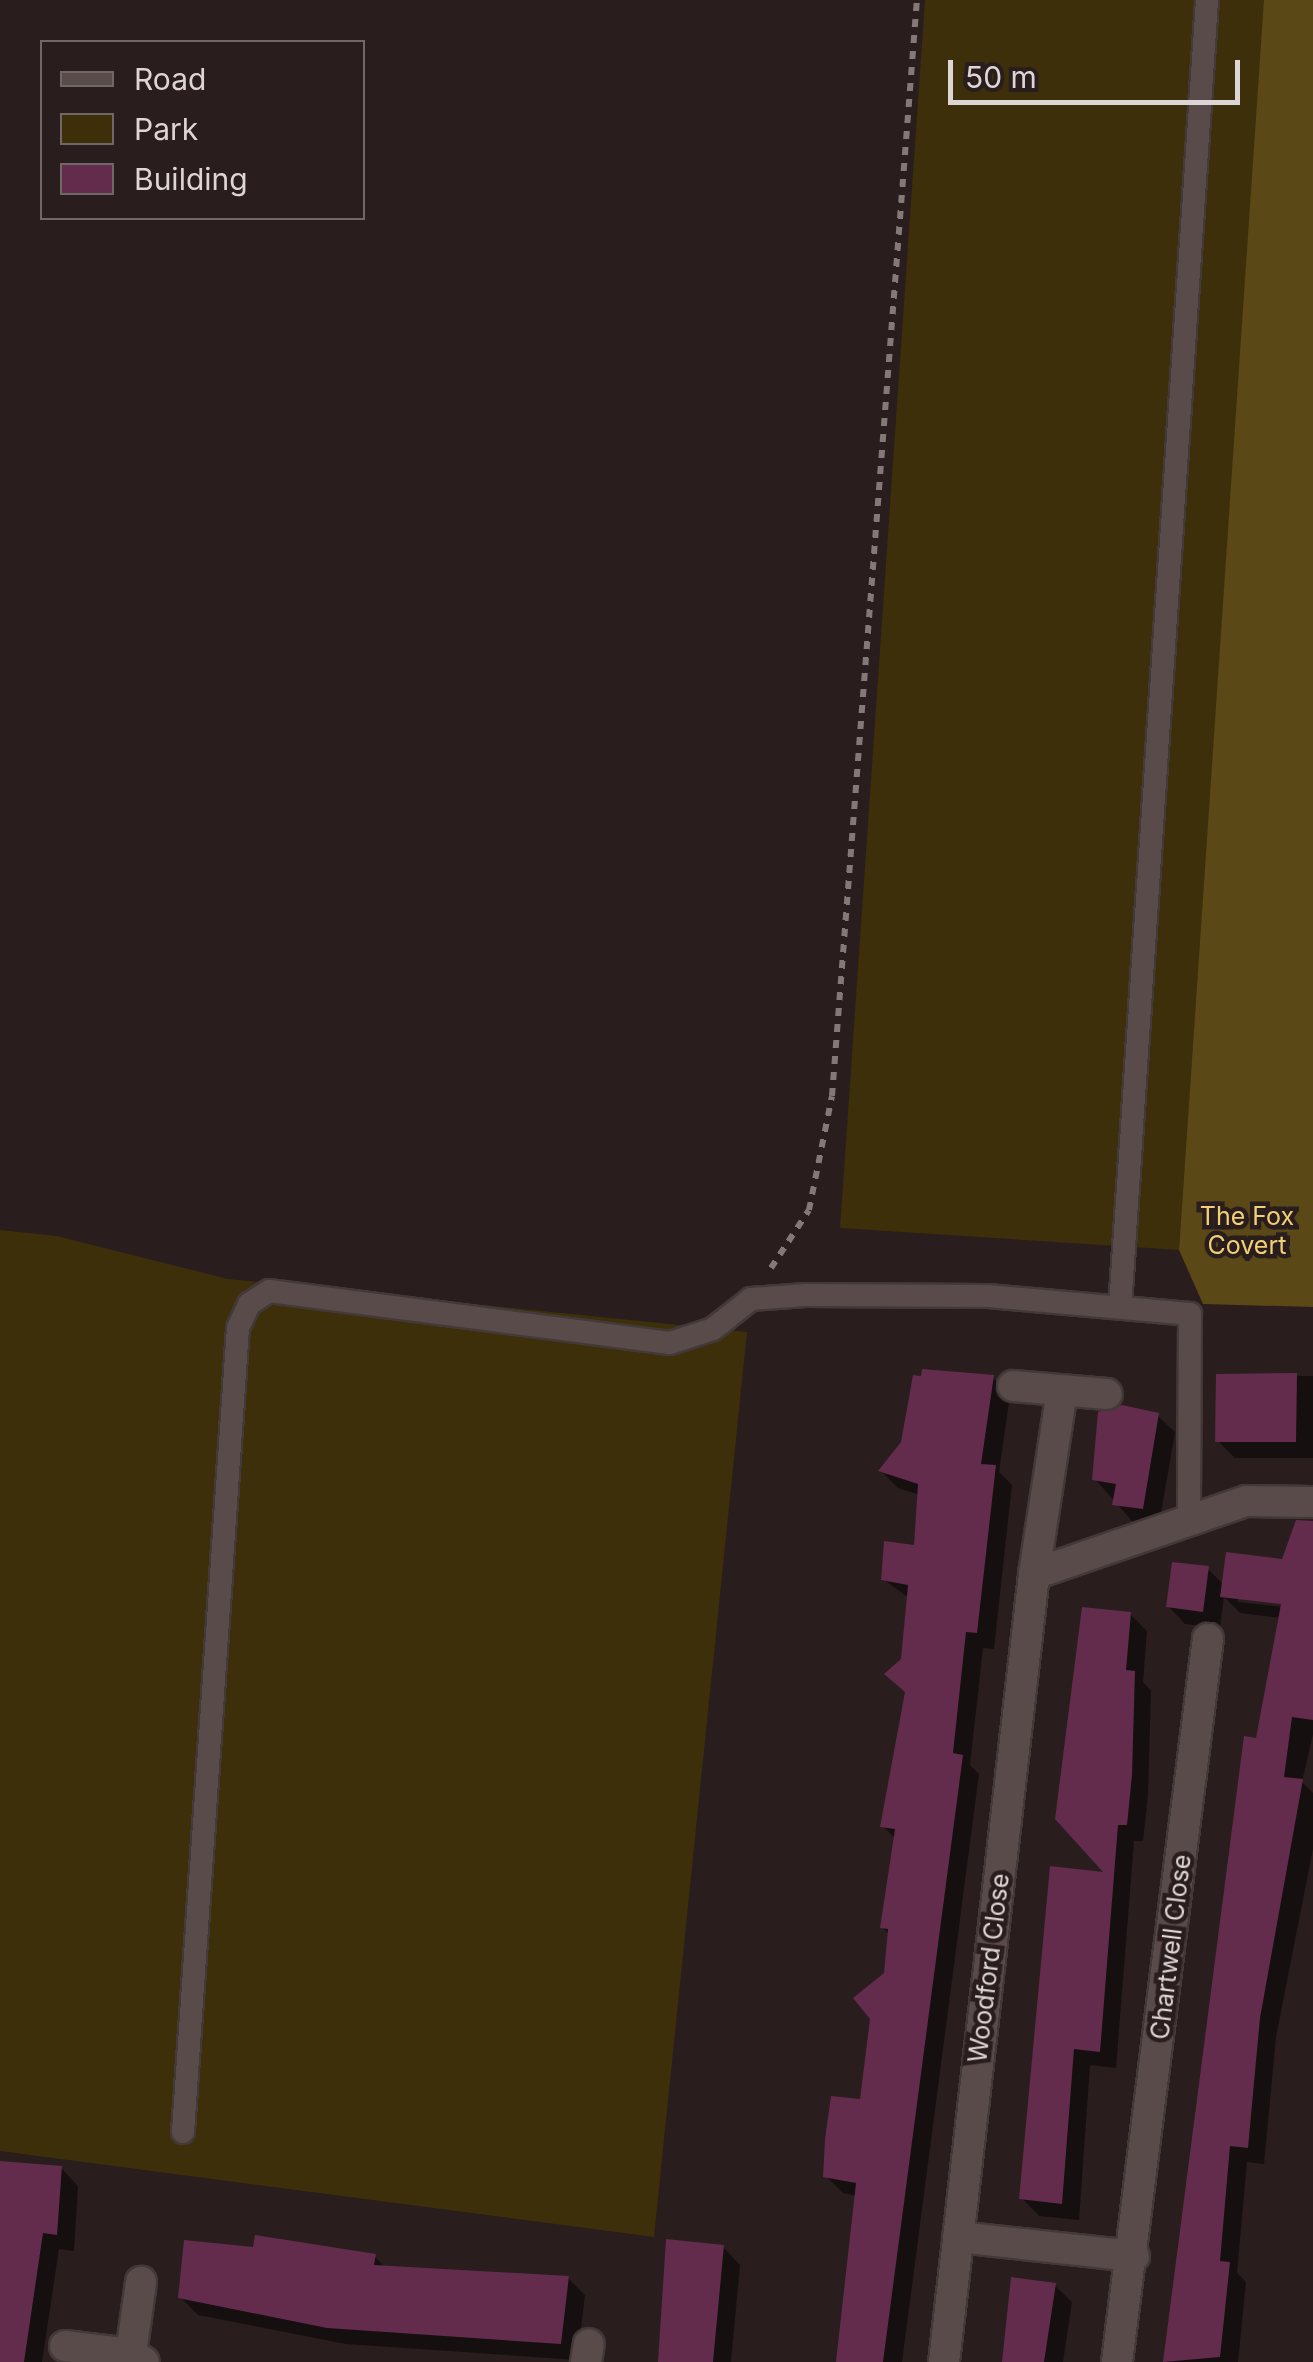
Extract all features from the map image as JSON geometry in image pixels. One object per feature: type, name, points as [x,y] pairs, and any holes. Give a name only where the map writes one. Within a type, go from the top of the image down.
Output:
[{"type":"street","points":[[1013,1386],[1106,1394]]},
{"type":"street","name":"Woodford Close","points":[[944,2362],[1034,1574],[1062,1392]]},
{"type":"street","points":[[1034,1574],[1246,1501],[1313,1502]]},
{"type":"street","name":"Chartwell Close","points":[[1117,2362],[1134,2256],[1208,1639]]},
{"type":"street","points":[[958,2237],[1134,2256]]},
{"type":"street","points":[[65,2346],[138,2358],[141,2282]]},
{"type":"lane","points":[[1120,1307],[1207,0]]},
{"type":"lane","points":[[182,2132],[238,1328],[248,1304],[269,1291],[300,1292],[670,1344],[713,1329],[751,1299],[988,1296],[1190,1314],[1189,1520]]},
{"type":"path","points":[[751,1299],[809,1210],[832,1096],[917,0]]},
{"type":"green space","points":[[925,0],[1265,0],[1179,1250],[840,1228]]},
{"type":"green space","name":"The Fox Covert","points":[[1264,0],[1313,0],[1313,1307],[1203,1304],[1179,1250]]},
{"type":"green space","points":[[0,1230],[57,1236],[228,1279],[747,1332],[654,2237],[0,2151]]},
{"type":"building","points":[[922,1369],[994,1375],[981,1464],[996,1465],[977,1633],[966,1632],[953,1753],[963,1755],[883,2362],[836,2362],[856,2183],[823,2177],[825,2139],[831,2096],[860,2099],[870,2019],[853,1998],[884,1973],[888,1929],[880,1928],[895,1829],[880,1827],[905,1692],[884,1674],[901,1659],[908,1585],[881,1580],[884,1541],[914,1545],[918,1484],[878,1471],[901,1442],[913,1375],[921,1376]]},
{"type":"building","points":[[1297,1373],[1296,1442],[1215,1442],[1216,1374]]},
{"type":"building","points":[[1122,1405],[1159,1413],[1143,1509],[1112,1505],[1116,1484],[1092,1480],[1098,1412]]},
{"type":"building","points":[[1296,1520],[1313,1521],[1313,1720],[1292,1717],[1284,1777],[1303,1779],[1260,2018],[1248,2148],[1230,2146],[1220,2261],[1230,2262],[1220,2357],[1163,2362],[1244,1736],[1256,1738],[1281,1604],[1220,1597],[1226,1552],[1282,1559]]},
{"type":"building","points":[[1172,1562],[1209,1566],[1203,1612],[1166,1607]]},
{"type":"building","points":[[1082,1607],[1131,1612],[1126,1670],[1135,1671],[1132,1775],[1127,1825],[1118,1825],[1100,2052],[1074,2049],[1062,2204],[1019,2199],[1050,1866],[1103,1872],[1055,1819]]},
{"type":"building","points":[[0,2161],[62,2166],[57,2235],[43,2233],[24,2362],[0,2362]]},
{"type":"building","points":[[255,2235],[376,2254],[374,2265],[569,2276],[561,2344],[327,2328],[178,2298],[184,2240],[253,2247]]},
{"type":"building","points":[[666,2239],[724,2245],[713,2362],[658,2362]]},
{"type":"building","points":[[1011,2277],[1056,2283],[1044,2362],[1002,2362]]}]
